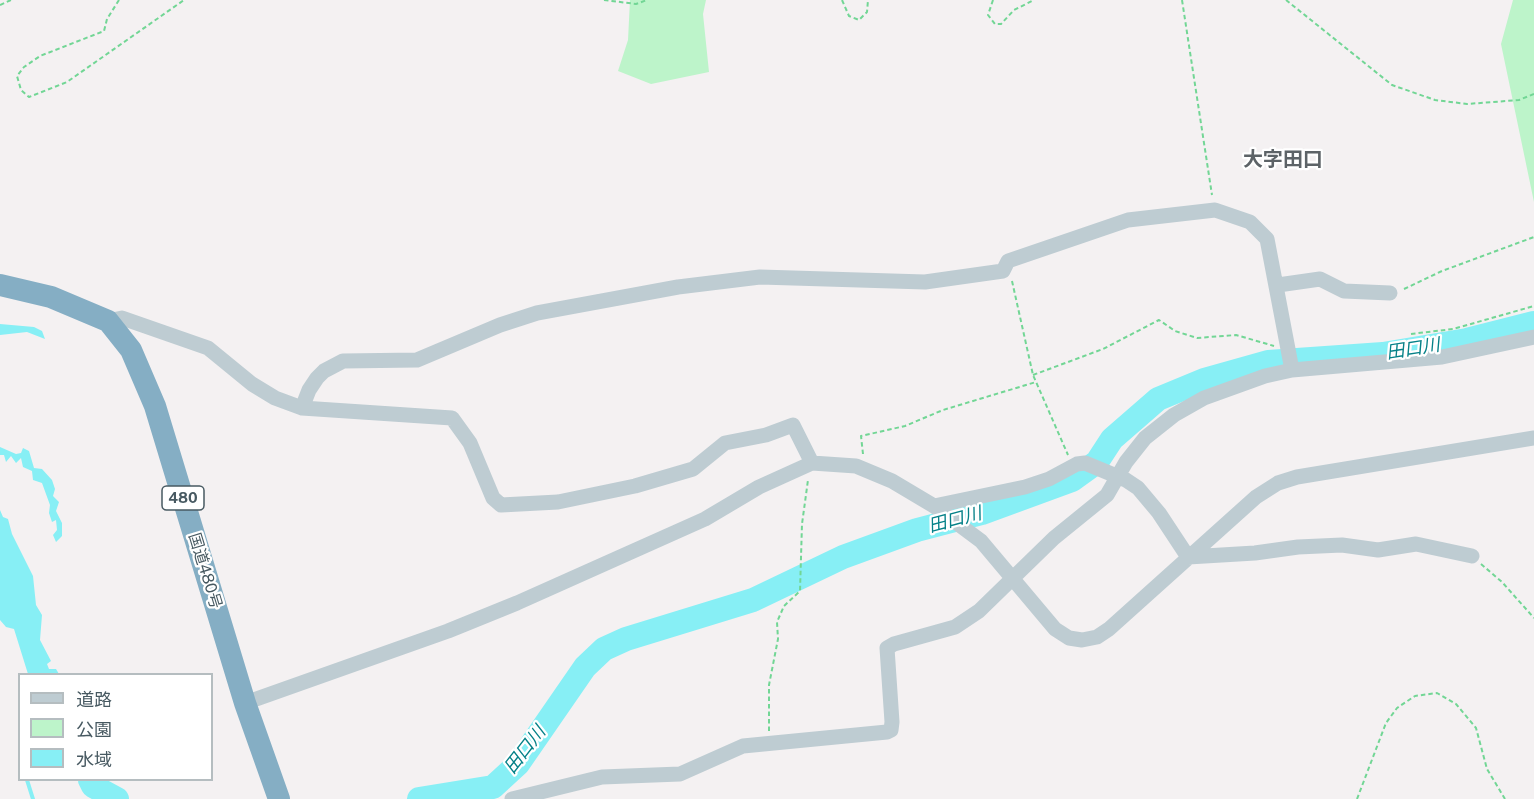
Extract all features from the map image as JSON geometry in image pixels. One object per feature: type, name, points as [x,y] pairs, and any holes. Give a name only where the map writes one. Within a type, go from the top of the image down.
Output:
[{"type":"highway","name":"国道480号","points":[[0,285],[51,297],[108,321],[131,350],[155,406],[245,703],[278,796]]},
{"type":"street","points":[[302,408],[317,378],[324,371],[343,361],[417,360],[500,325],[607,298],[760,277],[925,282],[1003,271],[1008,261],[1128,220],[1215,210],[1250,222],[1267,239],[1278,285],[1292,370]]},
{"type":"street","points":[[1278,285],[1320,279],[1344,291],[1390,293]]},
{"type":"street","points":[[108,321],[122,318],[208,348],[252,384],[275,398],[302,408],[452,418],[470,444],[493,498],[501,505],[558,502],[636,486],[693,469],[725,443],[766,435],[793,425],[810,464]]},
{"type":"street","points":[[512,799],[602,777],[680,774],[743,746],[891,730],[887,648],[955,627],[979,611],[1053,538],[1107,495],[1112,475],[1146,438],[1174,415],[1204,398],[1246,381],[1292,370],[1442,357],[1534,337]]},
{"type":"street","points":[[245,703],[448,631],[517,603],[705,519],[759,487],[810,464],[832,463],[861,468],[892,481],[934,506],[976,536],[1062,636],[1076,640],[1090,639],[1109,629],[1256,497],[1287,480],[1534,438]]},
{"type":"street","points":[[934,506],[1032,485],[1079,464],[1126,480],[1146,496],[1188,557]]},
{"type":"street","points":[[1188,557],[1342,545],[1369,550],[1416,544],[1472,556]]},
{"type":"path","points":[[0,5],[11,0]]},
{"type":"path","points":[[119,0],[107,19],[104,31],[40,56],[24,67],[17,76],[21,90],[29,98],[67,82],[184,0]]},
{"type":"path","points":[[604,0],[636,4],[647,0]]},
{"type":"path","points":[[842,0],[849,16],[859,20],[867,12],[868,0]]},
{"type":"path","points":[[993,0],[988,15],[995,24],[1001,24],[1014,10],[1034,0]]},
{"type":"path","points":[[1182,0],[1215,210]]},
{"type":"path","points":[[1286,0],[1392,85],[1435,100],[1467,104],[1519,100],[1534,94]]},
{"type":"path","points":[[1390,293],[1534,237]]},
{"type":"path","points":[[1008,261],[1018,316],[1033,375],[1079,464]]},
{"type":"path","points":[[1411,334],[1453,329],[1534,306]]},
{"type":"path","points":[[1033,375],[1103,349],[1159,320],[1175,331],[1197,338],[1236,335],[1277,347],[1288,345]]},
{"type":"path","points":[[861,468],[861,436],[905,426],[943,410],[1036,382]]},
{"type":"path","points":[[769,743],[769,685],[778,639],[777,622],[784,606],[800,591],[802,524],[810,464]]},
{"type":"path","points":[[1472,556],[1502,582],[1534,618]]},
{"type":"path","points":[[1357,799],[1386,723],[1397,708],[1414,696],[1437,693],[1456,704],[1476,728],[1487,769],[1505,799]]},
{"type":"green space","points":[[630,0],[706,0],[703,14],[709,72],[651,84],[618,71],[628,40]]},
{"type":"green space","points":[[1513,0],[1534,0],[1534,202],[1501,44]]},
{"type":"water","points":[[0,324],[34,327],[42,331],[45,339],[27,332],[0,335]]},
{"type":"water","points":[[0,447],[16,454],[21,453],[23,448],[29,451],[34,468],[42,469],[52,480],[55,489],[53,496],[59,502],[56,511],[62,523],[62,536],[56,542],[53,535],[57,530],[56,520],[52,522],[49,513],[50,505],[42,483],[33,480],[32,471],[23,467],[21,458],[16,463],[11,456],[6,462],[4,455],[0,455]]},
{"type":"water","points":[[0,510],[3,517],[8,519],[12,534],[33,576],[36,605],[42,615],[40,640],[51,661],[47,664],[49,669],[56,669],[58,673],[28,673],[14,629],[6,627],[0,620]]},
{"type":"waterway","name":"田口川","points":[[419,799],[493,787],[518,764],[585,667],[604,649],[626,639],[753,600],[843,557],[917,530],[982,513],[1072,480],[1097,462],[1112,439],[1158,399],[1204,380],[1268,362],[1383,354],[1467,340],[1534,323]]},
{"type":"waterway","points":[[27,781],[33,799]]},
{"type":"waterway","name":"田口川","points":[[90,781],[93,786],[117,799]]},
{"type":"district","name":"大字田口","points":[[1283,160]]}]
